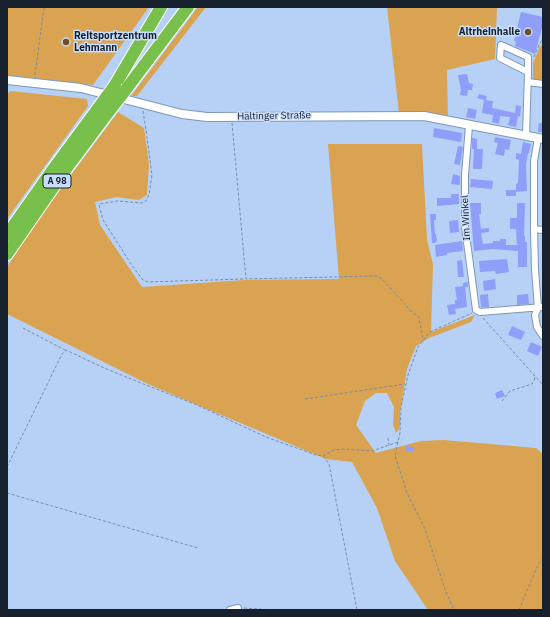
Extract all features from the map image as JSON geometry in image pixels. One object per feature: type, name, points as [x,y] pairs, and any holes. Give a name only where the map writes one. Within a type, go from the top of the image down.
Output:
[{"type":"highway","name":"A 98","points":[[7,254],[105,109],[115,85],[161,7]]},
{"type":"highway","name":"A 98","points":[[7,235],[54,168],[105,109],[127,88],[188,7]]},
{"type":"street","points":[[526,136],[528,82],[528,72],[528,57],[501,45],[500,58],[528,72]]},
{"type":"street","name":"Haltinger Straße","points":[[7,80],[81,88],[182,114],[207,117],[424,116],[469,126],[540,138]]},
{"type":"street","points":[[528,82],[543,84]]},
{"type":"street","name":"Im Winkel","points":[[469,126],[465,175],[465,227],[478,311]]},
{"type":"street","points":[[540,138],[534,161],[535,270],[540,307],[535,315],[537,327],[543,336]]},
{"type":"street","points":[[534,229],[543,230]]},
{"type":"street","points":[[478,311],[540,307]]},
{"type":"street","points":[[230,610],[238,608]]},
{"type":"path","points":[[34,84],[44,7]]},
{"type":"path","points":[[528,57],[535,57],[543,38]]},
{"type":"path","points":[[143,105],[152,175],[149,195],[146,201],[142,203],[136,204],[117,201],[99,205],[103,220],[140,276],[148,282],[376,276],[382,279],[412,312],[419,317],[422,341]]},
{"type":"path","points":[[231,117],[246,279]]},
{"type":"path","points":[[454,610],[446,592],[425,529],[407,494],[395,456],[400,433],[401,407],[408,375],[418,347],[430,332],[478,311],[484,321],[543,385]]},
{"type":"path","points":[[23,328],[104,368],[197,405],[266,437],[316,455],[323,456],[334,450],[343,449],[372,451],[398,442]]},
{"type":"path","points":[[7,467],[65,350]]},
{"type":"path","points":[[502,401],[510,391],[532,384],[535,376]]},
{"type":"path","points":[[305,399],[406,384]]},
{"type":"path","points":[[388,438],[389,445]]},
{"type":"path","points":[[323,456],[328,464],[357,610]]},
{"type":"path","points":[[7,492],[198,548]]},
{"type":"path","points":[[519,610],[537,567],[543,558]]},
{"type":"path","points":[[238,608],[274,610]]},
{"type":"shaded area","name":"Reitsportzentrum Lehmann","points":[[7,7],[149,7],[93,85],[7,75]]},
{"type":"shaded area","points":[[198,7],[206,7],[137,96],[131,96]]},
{"type":"shaded area","points":[[387,7],[497,7],[495,59],[447,70],[448,118],[399,113]]},
{"type":"shaded area","points":[[540,46],[543,47],[543,82],[533,81],[533,63]]},
{"type":"shaded area","points":[[10,91],[87,99],[88,106],[7,219],[7,95]]},
{"type":"shaded area","points":[[118,112],[144,128],[149,164],[147,195],[139,200],[116,197],[95,202],[100,225],[142,287],[245,280],[339,279],[328,144],[422,144],[427,240],[433,264],[431,332],[475,315],[471,322],[429,338],[416,346],[407,369],[400,413],[400,427],[396,433],[393,425],[394,407],[387,393],[376,393],[365,401],[356,425],[376,453],[421,441],[444,440],[536,448],[543,454],[543,610],[428,610],[395,561],[377,508],[352,462],[326,459],[150,385],[7,314],[7,267],[36,222]]},
{"type":"building","name":"Altrheinhalle","points":[[521,12],[543,17],[543,24],[535,54],[515,46],[516,41],[514,41]]},
{"type":"building","points":[[467,74],[469,83],[473,84],[472,90],[468,90],[467,96],[460,95],[461,90],[458,75]]},
{"type":"building","points":[[479,94],[487,96],[486,100],[493,101],[492,108],[515,113],[516,105],[521,106],[520,117],[518,116],[516,127],[508,125],[510,117],[500,116],[499,124],[492,122],[493,115],[482,113],[484,100],[477,98]]},
{"type":"building","points":[[468,108],[477,110],[475,119],[466,117]]},
{"type":"building","points":[[539,123],[543,123],[543,132],[538,132]]},
{"type":"building","points":[[434,128],[462,133],[461,142],[433,137]]},
{"type":"building","points":[[495,137],[511,140],[509,150],[505,149],[504,156],[495,154],[498,143],[494,142]]},
{"type":"building","points":[[472,138],[477,139],[477,149],[483,149],[482,169],[473,169],[474,149],[472,149]]},
{"type":"building","points":[[523,142],[531,144],[526,165],[527,191],[516,192],[519,160],[516,159],[516,153],[521,154]]},
{"type":"building","points":[[458,146],[463,147],[460,165],[454,164]]},
{"type":"building","points":[[453,174],[460,176],[460,185],[451,184]]},
{"type":"building","points":[[471,179],[493,181],[492,189],[470,187]]},
{"type":"building","points":[[506,190],[516,190],[516,196],[506,196]]},
{"type":"building","points":[[451,194],[459,194],[459,204],[437,206],[437,198],[451,198]]},
{"type":"building","points":[[470,203],[481,203],[481,214],[479,214],[481,229],[489,228],[489,232],[481,233],[483,244],[493,243],[493,241],[500,241],[500,239],[506,239],[506,245],[517,245],[516,229],[510,229],[510,218],[517,218],[517,203],[525,203],[524,236],[525,242],[527,242],[527,267],[518,267],[518,251],[493,249],[474,251]]},
{"type":"building","points":[[430,214],[436,214],[436,220],[434,220],[437,241],[435,243],[432,243]]},
{"type":"building","points":[[458,220],[459,232],[450,233],[449,221]]},
{"type":"building","points":[[462,241],[463,251],[447,253],[447,255],[436,257],[435,245]]},
{"type":"building","points":[[507,259],[509,272],[496,274],[495,271],[480,272],[479,261]]},
{"type":"building","points":[[462,260],[464,277],[458,277],[457,261]]},
{"type":"building","points":[[495,279],[496,289],[484,291],[483,281]]},
{"type":"building","points":[[468,282],[468,287],[465,287],[467,307],[455,309],[456,314],[449,315],[447,305],[455,304],[455,300],[457,300],[455,287],[463,286],[463,283]]},
{"type":"building","points":[[488,294],[489,307],[481,307],[480,295]]},
{"type":"building","points":[[528,294],[529,304],[517,305],[517,295]]},
{"type":"building","points":[[512,326],[525,332],[521,340],[508,335]]},
{"type":"building","points":[[531,342],[542,347],[538,356],[527,351]]},
{"type":"building","points":[[502,390],[505,396],[497,399],[495,393]]},
{"type":"building","points":[[406,446],[413,447],[413,451],[406,451]]},
{"type":"place","name":"Altrheinhalle","points":[[528,32]]},
{"type":"place","name":"Reitsportzentrum Lehmann","points":[[66,42]]}]
